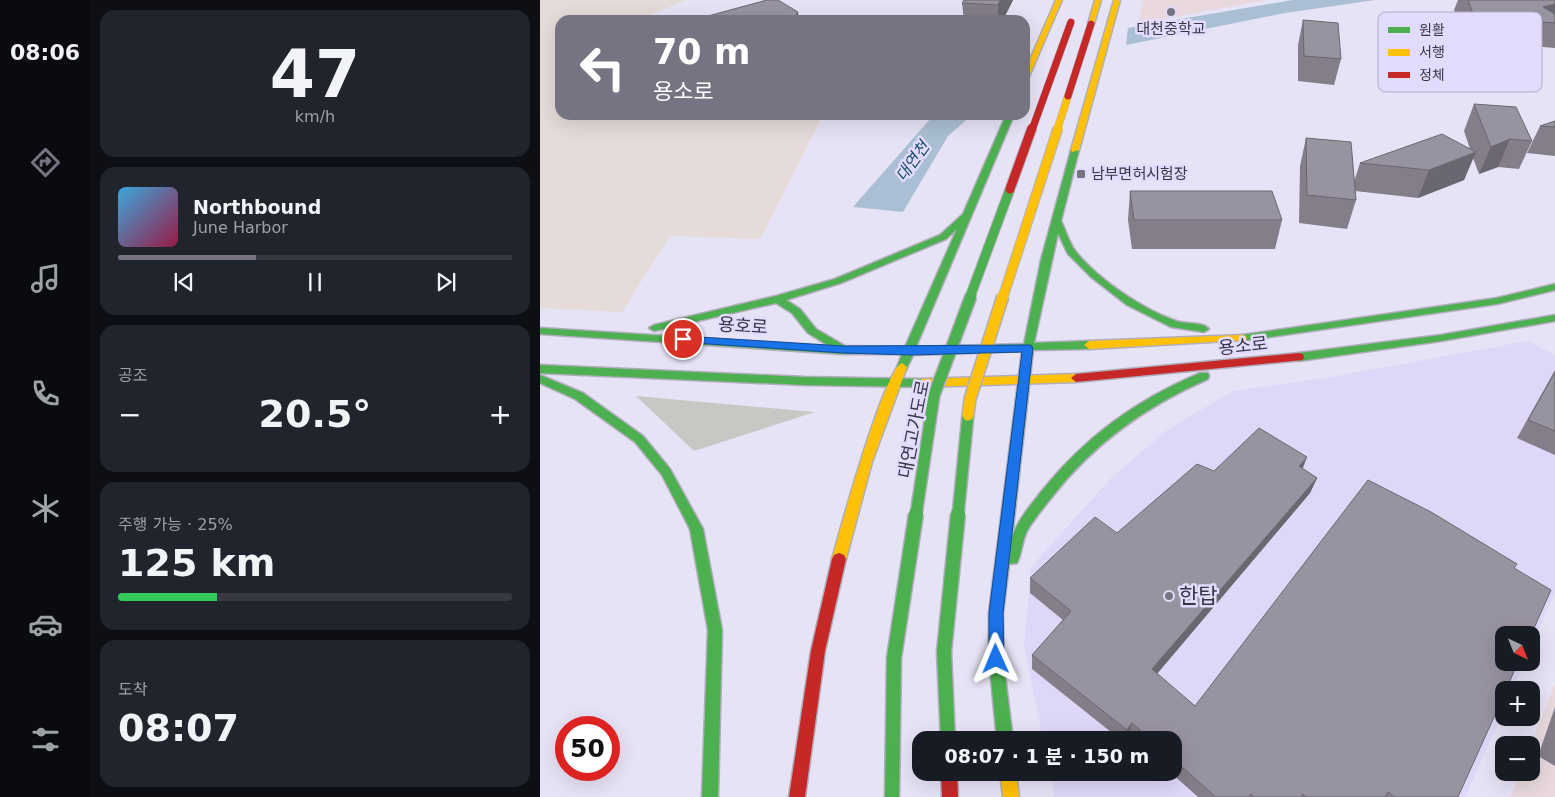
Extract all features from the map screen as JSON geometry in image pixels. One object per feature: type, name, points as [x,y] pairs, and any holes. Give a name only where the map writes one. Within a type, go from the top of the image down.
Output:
[{"type":"main road","points":[[1030,68],[1059,0]]},
{"type":"main road","points":[[948,731],[944,652],[970,398],[1098,0]]},
{"type":"main road","points":[[1004,731],[996,659],[996,613],[1023,380],[1034,312],[1117,0]]},
{"type":"main road","name":"대연고가도로","points":[[892,797],[894,658],[934,395],[1076,8]]},
{"type":"main road","points":[[797,797],[818,651],[854,495],[876,428],[1008,120]]},
{"type":"main road","points":[[566,331],[658,328],[778,299],[838,282],[943,237],[969,211]]},
{"type":"main road","points":[[1057,222],[1070,252],[1094,275],[1131,303],[1175,325],[1258,337]]},
{"type":"main road","name":"용소로","points":[[944,350],[1258,337],[1497,301],[1555,287]]},
{"type":"main road","points":[[778,299],[796,311],[812,330],[843,350]]},
{"type":"main road","name":"용소로","points":[[896,383],[1069,379],[1234,366],[1474,334],[1555,318]]},
{"type":"main road","name":"용호로","points":[[540,330],[843,350],[944,350]]},
{"type":"main road","points":[[996,613],[1020,532],[1054,482],[1085,448],[1131,410],[1182,383],[1234,366]]},
{"type":"main road","points":[[540,370],[896,383]]},
{"type":"main road","points":[[540,379],[579,396],[639,439],[666,472],[696,529],[714,630],[710,797]]},
{"type":"main road","points":[[949,781],[950,797]]},
{"type":"main road","points":[[1009,781],[1011,797]]},
{"type":"shaded area","points":[[540,0],[687,0],[650,15],[555,15],[555,120],[820,120],[760,239],[670,236],[622,312],[540,308]]},
{"type":"shaded area","name":"대천중학교","points":[[1143,0],[1267,0],[1138,24]]},
{"type":"shaded area","name":"한탑","points":[[1528,341],[1555,355],[1555,593],[1540,627],[1495,626],[1495,671],[1520,671],[1516,681],[1495,681],[1495,726],[1497,726],[1465,797],[1054,797],[1051,781],[1182,781],[1182,731],[1041,731],[1024,645],[1031,567],[1112,477],[1167,430],[1233,391],[1331,377]]},
{"type":"shaded area","points":[[636,396],[815,412],[694,451]]},
{"type":"shaded area","points":[[1555,684],[1555,797],[1510,797],[1517,781],[1540,781],[1540,736],[1535,736]]},
{"type":"water","points":[[1293,0],[1375,0],[1285,13],[1126,45],[1128,28]]},
{"type":"water","name":"대연천","points":[[929,120],[966,120],[948,136],[903,212],[853,207]]},
{"type":"building","points":[[767,0],[778,0],[798,12],[796,15],[712,15]]},
{"type":"building","points":[[964,0],[1000,0],[998,5],[962,3]]},
{"type":"building","points":[[1468,0],[1555,0],[1555,4],[1543,7],[1555,14],[1555,23],[1542,22],[1542,12],[1473,12]]},
{"type":"building","points":[[1303,20],[1338,23],[1341,59],[1304,56]]},
{"type":"building","points":[[1474,104],[1516,107],[1532,141],[1510,139],[1491,147]]},
{"type":"building","points":[[1555,121],[1555,127],[1540,126]]},
{"type":"building","points":[[1442,134],[1476,152],[1429,170],[1360,163]]},
{"type":"building","points":[[1306,138],[1351,142],[1356,200],[1307,195]]},
{"type":"building","points":[[1130,191],[1272,191],[1282,220],[1134,220]]},
{"type":"building","points":[[1555,372],[1555,431],[1528,420]]},
{"type":"building","points":[[1259,428],[1307,457],[1299,466],[1317,478],[1152,669],[1195,706],[1368,480],[1431,512],[1517,564],[1514,568],[1551,590],[1535,626],[1495,626],[1495,671],[1514,671],[1510,681],[1495,681],[1495,715],[1458,797],[1394,797],[1388,792],[1385,797],[1306,797],[1303,794],[1301,797],[1254,797],[1251,794],[1249,797],[1216,797],[1182,767],[1182,731],[1141,731],[1132,723],[1127,730],[1032,655],[1071,611],[1030,578],[1095,517],[1117,533],[1197,464],[1214,471]]},
{"type":"traffic: fast","points":[[902,367],[1008,120]]},
{"type":"traffic: fast","points":[[1004,731],[996,659],[996,613],[1028,348],[1046,260],[1075,150]]},
{"type":"traffic: fast","points":[[892,797],[894,658],[934,395],[1010,189]]},
{"type":"traffic: fast","points":[[654,328],[778,299],[838,281],[943,237],[965,216]]},
{"type":"traffic: fast","points":[[1057,222],[1071,252],[1094,275],[1131,303],[1175,325],[1204,329]]},
{"type":"traffic: fast","points":[[1242,338],[1497,301],[1555,287]]},
{"type":"traffic: fast","points":[[778,299],[796,311],[812,331],[841,348]]},
{"type":"traffic: fast","points":[[1299,357],[1441,338],[1555,318]]},
{"type":"traffic: fast","points":[[540,331],[843,350],[910,351],[1089,345]]},
{"type":"traffic: fast","points":[[540,369],[805,381],[922,383]]},
{"type":"traffic: fast","points":[[1012,559],[1023,526],[1059,478],[1077,459],[1114,426],[1135,411],[1180,386],[1204,376]]},
{"type":"traffic: fast","points":[[540,379],[579,396],[639,439],[666,472],[696,529],[715,630],[710,797]]},
{"type":"traffic: fast","points":[[948,731],[944,652],[968,415]]},
{"type":"traffic: slow","points":[[1030,67],[1059,0]]},
{"type":"traffic: slow","points":[[1091,24],[1098,0]]},
{"type":"traffic: slow","points":[[1075,150],[1117,0]]},
{"type":"traffic: slow","points":[[968,415],[970,399],[1068,96]]},
{"type":"traffic: slow","points":[[1089,345],[1242,338]]},
{"type":"traffic: slow","points":[[839,559],[866,462],[902,367]]},
{"type":"traffic: slow","points":[[922,383],[1076,378]]},
{"type":"traffic: slow","points":[[1009,781],[1011,797]]},
{"type":"traffic: jam","points":[[1010,189],[1071,22]]},
{"type":"traffic: jam","points":[[1068,96],[1091,24]]},
{"type":"traffic: jam","points":[[1076,378],[1299,357]]},
{"type":"traffic: jam","points":[[797,797],[818,651],[839,559]]},
{"type":"traffic: jam","points":[[949,781],[950,797]]},
{"type":"place","name":"대천중학교","points":[[1171,12]]},
{"type":"place","name":"남부면허시험장","points":[[1081,174]]},
{"type":"place","name":"한탑","points":[[1169,596]]},
{"type":"route","points":[[683,339],[843,350],[910,351],[1028,348],[996,613],[996,659]]}]
